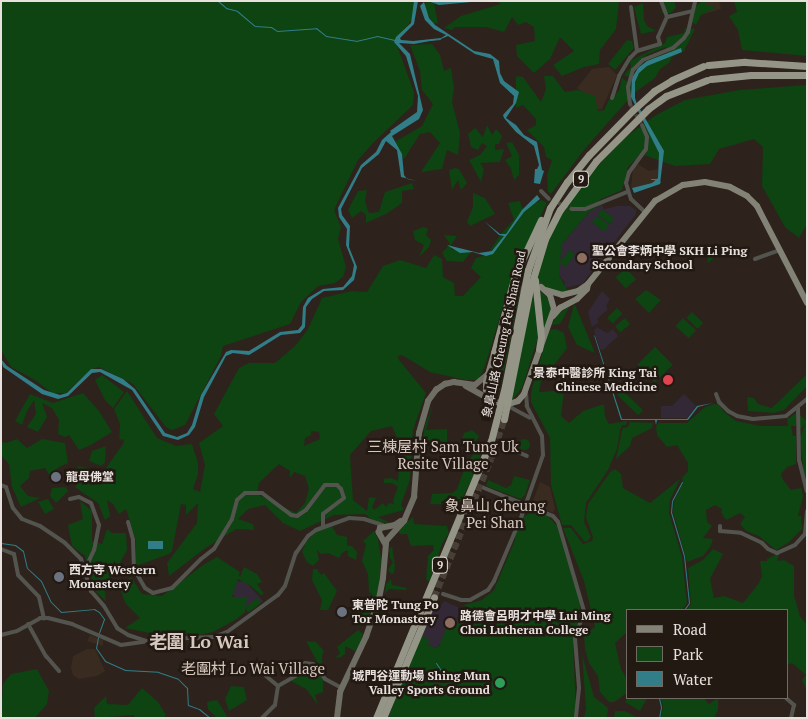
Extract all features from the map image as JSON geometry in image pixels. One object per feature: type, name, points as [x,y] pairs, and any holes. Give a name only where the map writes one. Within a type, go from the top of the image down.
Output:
[{"type":"highway","name":"象鼻山路 Cheung Pei Shan Road","points":[[376,718],[491,441],[505,386],[528,270],[550,208],[575,171],[620,123],[649,96],[678,76],[706,66],[745,62],[807,66]]},
{"type":"highway","name":"象鼻山路 Cheung Pei Shan Road","points":[[504,419],[536,269],[545,239],[565,202],[588,170],[654,104],[684,87],[709,79],[751,75],[807,75]]},
{"type":"highway","points":[[494,353],[515,275],[533,236],[550,208]]},
{"type":"highway","points":[[536,269],[535,284],[541,337],[539,349]]},
{"type":"highway","points":[[383,718],[434,597]]},
{"type":"main road","points":[[552,316],[587,288],[588,284],[655,201],[682,185],[698,182],[725,185],[747,196],[757,206],[807,303]]},
{"type":"main road","points":[[513,299],[494,353],[486,390],[496,402],[510,405],[522,396],[526,389],[552,316],[554,303],[543,289],[566,295],[574,293],[588,284]]},
{"type":"street","points":[[661,1],[667,17],[658,37],[660,44],[665,50]]},
{"type":"street","points":[[630,104],[628,87],[633,70],[646,58],[676,46],[687,35],[694,1]]},
{"type":"street","points":[[630,7],[637,51]]},
{"type":"street","points":[[667,17],[692,11]]},
{"type":"street","points":[[612,98],[622,69],[637,51],[660,44]]},
{"type":"street","points":[[642,125],[648,143],[642,157],[627,176],[627,192],[645,212]]},
{"type":"street","points":[[541,191],[549,199]]},
{"type":"street","points":[[572,209],[585,209],[627,192]]},
{"type":"street","points":[[755,259],[780,250]]},
{"type":"street","points":[[390,536],[404,521],[414,497],[419,433],[428,401],[440,386],[449,383],[478,384],[488,374]]},
{"type":"street","points":[[462,384],[496,402]]},
{"type":"street","points":[[443,594],[461,600],[470,600],[488,590],[526,506],[544,455],[542,436],[532,420],[527,406],[526,389]]},
{"type":"street","points":[[716,394],[719,402],[728,411],[747,418],[778,418],[790,414],[806,398]]},
{"type":"street","points":[[510,405],[532,420]]},
{"type":"street","points":[[798,408],[798,460],[807,491]]},
{"type":"street","points":[[513,450],[527,456]]},
{"type":"street","points":[[128,522],[133,540],[134,569],[146,591],[156,593],[172,588],[201,559],[214,549],[232,520],[237,500],[245,493],[262,493],[291,515],[297,516],[306,510],[325,485],[337,485],[341,489],[344,498],[323,514],[323,526]]},
{"type":"street","points":[[3,486],[15,513],[22,520],[40,526],[65,543],[81,559],[92,592],[104,606],[117,628],[124,633],[147,641]]},
{"type":"street","points":[[484,488],[555,518],[584,611],[575,639],[579,688],[576,718]]},
{"type":"street","points":[[70,500],[79,497],[90,503],[99,525],[94,550],[84,571]]},
{"type":"street","points":[[720,526],[720,531],[741,533],[762,542],[772,551],[780,552],[795,545],[805,534],[807,511]]},
{"type":"street","points":[[380,535],[380,529],[396,524],[407,514]]},
{"type":"street","points":[[1,636],[17,631],[28,624],[44,618],[72,624],[106,640],[122,645],[147,641],[207,638],[227,632],[278,594],[285,586],[297,551],[308,536],[323,526],[349,518],[368,520],[391,529],[385,549],[383,584],[359,655],[342,688],[338,702],[337,718]]},
{"type":"street","points":[[368,520],[380,535],[385,549]]},
{"type":"street","points":[[380,535],[390,536]]},
{"type":"street","points":[[1,548],[14,554],[18,575],[39,597],[44,618]]},
{"type":"street","points":[[28,624],[43,652],[59,671]]},
{"type":"street","points":[[278,686],[295,676],[302,665],[311,663],[325,679],[342,688]]},
{"type":"street","points":[[266,676],[278,686]]},
{"type":"street","points":[[262,718],[275,705],[278,686]]},
{"type":"street","points":[[787,699],[794,705],[791,718]]},
{"type":"shaded area","points":[[705,1],[719,1],[721,9],[697,16],[698,6]]},
{"type":"shaded area","points":[[609,67],[617,75],[602,109],[599,110],[577,88],[592,69]]},
{"type":"shaded area","points":[[638,164],[649,171],[658,169],[658,178],[652,183],[631,188],[633,168]]},
{"type":"shaded area","points":[[602,204],[604,209],[630,206],[636,210],[636,214],[582,284],[565,288],[565,283],[558,273],[562,244],[589,212]]},
{"type":"shaded area","points":[[602,291],[610,299],[606,306],[608,309],[597,319],[599,322],[592,327],[588,312]]},
{"type":"shaded area","points":[[597,327],[607,333],[613,329],[618,336],[603,350],[600,349],[594,331]]},
{"type":"shaded area","points":[[684,394],[696,406],[687,418],[661,418],[661,406],[672,406]]},
{"type":"shaded area","points":[[540,482],[550,487],[555,509],[553,513],[532,503]]},
{"type":"shaded area","points":[[245,581],[263,601],[248,612],[231,593],[233,582]]},
{"type":"shaded area","name":"路德會呂明才中學 Lui Ming Choi Lutheran College","points":[[444,601],[474,614],[470,631],[460,635],[449,635],[436,648],[420,642],[435,604],[442,604]]},
{"type":"shaded area","points":[[90,635],[103,640],[103,646],[87,641]]},
{"type":"shaded area","points":[[87,649],[95,649],[105,671],[97,676],[79,679],[73,675],[71,668],[73,656]]},
{"type":"green space","points":[[1,1],[418,1],[413,19],[395,40],[414,92],[413,105],[358,160],[334,210],[341,227],[338,239],[346,267],[343,277],[335,283],[318,286],[301,302],[290,324],[223,346],[221,356],[185,425],[172,430],[166,427],[133,384],[99,367],[90,370],[66,393],[52,393],[35,380],[11,367],[1,350]]},
{"type":"green space","points":[[427,1],[434,2],[438,24],[433,23],[423,7]]},
{"type":"green space","points":[[495,1],[617,1],[619,3],[616,29],[600,50],[599,64],[584,67],[562,76],[553,65],[574,51],[560,37],[550,59],[534,73],[517,56],[516,45],[535,41],[534,27],[526,22],[518,25],[512,17],[504,32],[486,27],[455,27],[452,30],[444,28],[461,16],[501,4]]},
{"type":"green space","points":[[674,1],[676,7],[671,13],[662,13],[661,3]]},
{"type":"green space","points":[[702,1],[707,1],[706,5],[713,5],[715,8],[701,15],[696,25],[691,22],[695,7]]},
{"type":"green space","points":[[734,1],[807,1],[807,56],[742,50],[738,30],[729,16],[737,12]]},
{"type":"green space","points":[[643,3],[644,20],[647,26],[656,31],[641,34],[634,7]]},
{"type":"green space","points":[[685,28],[695,29],[684,51],[672,57],[669,63],[660,69],[655,78],[634,93],[583,151],[551,194],[548,192],[547,175],[552,160],[546,157],[544,147],[527,130],[536,125],[536,119],[523,105],[516,108],[516,76],[523,77],[541,102],[546,89],[544,76],[553,76],[565,92],[577,90],[595,96],[598,111],[604,110],[610,98],[619,91],[622,78],[631,84],[640,66],[651,58],[667,53],[666,47],[646,55],[628,77],[624,75],[631,67],[630,61],[665,43],[667,37],[684,33]]},
{"type":"green space","points":[[627,40],[632,41],[634,48],[615,70],[608,64]]},
{"type":"green space","points":[[432,44],[440,55],[444,71],[451,68],[454,88],[452,102],[460,133],[458,155],[447,150],[442,169],[421,172],[440,143],[430,132],[420,134],[404,159],[393,143],[422,126],[433,104],[422,90],[420,71],[410,45]]},
{"type":"green space","points":[[807,85],[807,224],[799,238],[785,227],[762,186],[763,147],[754,139],[719,149],[710,164],[675,166],[641,154],[628,167],[622,190],[599,200],[602,204],[589,212],[562,244],[560,262],[570,250],[575,255],[565,267],[560,263],[559,275],[567,290],[579,288],[566,293],[555,291],[537,283],[537,273],[543,252],[557,220],[586,178],[623,139],[656,115],[685,100],[739,90]]},
{"type":"green space","points":[[487,125],[492,135],[496,129],[502,136],[499,144],[495,144],[495,150],[504,149],[500,162],[480,163],[484,169],[481,182],[469,160],[480,155],[487,146],[482,143],[478,150],[471,147],[468,134],[475,128],[483,137]]},
{"type":"green space","points":[[512,142],[519,155],[519,175],[514,180],[511,169],[505,160],[512,156],[506,143]]},
{"type":"green space","points":[[459,169],[467,183],[461,190],[458,180],[452,190],[449,170]]},
{"type":"green space","points":[[412,183],[414,189],[402,191],[402,203],[386,214],[366,223],[366,215],[361,211],[352,218],[348,210],[358,191],[367,190],[365,202],[369,213],[379,212],[385,192]]},
{"type":"green space","points":[[473,193],[485,198],[495,214],[470,226],[467,222],[473,207]]},
{"type":"green space","points":[[542,200],[547,203],[514,271],[484,369],[478,380],[466,380],[430,372],[402,355],[398,356],[399,360],[426,393],[413,430],[410,479],[401,505],[404,510],[378,517],[390,523],[375,522],[365,514],[334,515],[300,531],[283,523],[265,505],[248,509],[238,519],[253,524],[254,530],[236,529],[204,549],[169,576],[167,563],[197,523],[198,503],[186,515],[186,505],[181,504],[172,551],[169,554],[136,566],[136,541],[126,509],[119,514],[113,504],[107,500],[110,516],[105,520],[98,503],[75,487],[79,482],[78,466],[101,471],[106,468],[123,444],[124,440],[119,439],[120,424],[114,409],[127,391],[157,438],[176,446],[192,444],[198,463],[198,474],[193,489],[200,492],[205,465],[199,443],[223,426],[214,414],[239,368],[249,363],[275,363],[296,345],[308,329],[322,298],[352,291],[367,292],[383,266],[400,260],[426,268],[434,255],[442,259],[443,277],[454,283],[455,296],[463,296],[481,277],[471,268],[476,258],[487,255],[501,234],[514,220],[508,203],[520,201],[522,208]],"holes":[[[392,426],[400,445],[398,481],[391,478],[384,479],[384,483],[392,483],[398,487],[393,500],[394,504],[389,503],[386,507],[383,503],[374,510],[372,507],[376,498],[369,497],[367,511],[353,500],[350,455],[371,431]],[[311,431],[319,432],[320,439],[304,446],[305,438],[311,435]],[[279,464],[290,471],[290,478],[294,472],[305,476],[309,489],[305,503],[296,513],[257,494],[259,483]]]},
{"type":"green space","points":[[602,209],[614,219],[610,224],[598,215]]},
{"type":"green space","points":[[597,216],[609,225],[604,231],[592,222]]},
{"type":"green space","points":[[424,227],[428,229],[426,235],[431,240],[429,247],[419,257],[424,245],[415,240],[413,231]]},
{"type":"green space","points":[[444,235],[457,236],[451,245],[452,250],[463,249],[471,252],[463,262],[447,261],[442,253],[450,244]]},
{"type":"green space","points":[[714,245],[720,252],[708,263],[708,252]]},
{"type":"green space","points":[[523,262],[525,268],[500,390],[498,390],[498,383],[495,378],[491,379],[510,316],[511,297]]},
{"type":"green space","points":[[626,268],[636,279],[626,289],[616,277]]},
{"type":"green space","points":[[537,288],[548,298],[551,309],[543,334]]},
{"type":"green space","points":[[646,290],[661,300],[649,313],[635,299]]},
{"type":"green space","points":[[531,292],[533,292],[538,338],[522,388],[511,399]]},
{"type":"green space","points":[[574,304],[595,353],[577,345],[568,327]]},
{"type":"green space","points":[[570,306],[560,324],[551,325],[558,314]]},
{"type":"green space","points":[[617,308],[623,314],[613,324],[607,318]]},
{"type":"green space","points":[[692,312],[703,323],[698,329],[686,318]]},
{"type":"green space","points":[[625,318],[630,324],[620,332],[615,326]]},
{"type":"green space","points":[[683,318],[696,330],[689,338],[675,326]]},
{"type":"green space","points":[[556,329],[564,333],[567,348],[541,382],[539,392],[564,390],[561,416],[569,423],[583,411],[604,404],[605,417],[609,424],[627,421],[626,425],[622,425],[620,430],[617,449],[608,470],[586,503],[584,522],[591,537],[587,542],[571,525],[562,525],[551,485],[550,438],[531,402],[531,392],[549,330]]},
{"type":"green space","points":[[655,347],[673,365],[655,382],[637,365]]},
{"type":"green space","points":[[807,374],[807,386],[784,410],[774,413],[748,411],[747,397],[754,398],[758,404],[772,408]]},
{"type":"green space","points":[[102,375],[124,392],[113,408],[105,400],[95,380]]},
{"type":"green space","points":[[620,388],[643,410],[638,415],[615,393]]},
{"type":"green space","points":[[83,393],[99,411],[112,432],[79,450],[69,435],[65,437],[58,434],[59,420],[52,408],[42,403],[47,417],[38,432],[27,427],[36,414],[34,400],[27,411],[22,425],[15,421],[30,394],[53,403]]},
{"type":"green space","points":[[433,404],[426,430],[447,429],[447,442],[424,443],[422,445],[425,425]]},
{"type":"green space","points":[[714,404],[719,405],[724,412],[736,421],[760,426],[788,426],[787,419],[798,412],[796,426],[791,426],[793,436],[796,436],[796,464],[787,467],[781,474],[791,490],[801,488],[803,496],[798,516],[801,516],[802,529],[788,543],[776,550],[759,536],[746,531],[740,524],[745,517],[740,513],[726,520],[721,512],[722,509],[715,505],[706,510],[707,522],[712,526],[703,538],[713,539],[710,547],[703,556],[687,562],[673,512],[674,501],[683,483],[682,478],[688,471],[688,463],[677,445],[667,447],[657,435],[656,427],[658,423],[687,423],[705,407]]},
{"type":"green space","points":[[800,415],[807,421],[807,477],[804,478],[800,438],[805,424],[799,431]]},
{"type":"green space","points":[[630,422],[653,423],[652,428],[632,438],[630,446],[616,459],[622,430],[628,427]]},
{"type":"green space","points":[[472,430],[479,436],[475,443],[461,442],[464,433]]},
{"type":"green space","points":[[524,438],[530,444],[524,450],[518,444]]},
{"type":"green space","points":[[17,439],[27,448],[42,439],[65,443],[68,463],[49,475],[45,468],[30,471],[29,478],[20,486],[28,496],[40,498],[21,507],[12,487],[9,464],[1,455],[1,442],[6,443]]},
{"type":"green space","points":[[106,446],[105,462],[101,466],[89,461],[92,451]]},
{"type":"green space","points":[[476,450],[482,452],[473,477],[460,503],[456,505],[430,504],[432,494],[453,493],[457,489],[465,467]]},
{"type":"green space","points":[[615,469],[621,474],[623,488],[650,503],[680,479],[670,500],[669,513],[682,557],[687,603],[683,609],[626,609],[626,633],[615,643],[621,669],[626,677],[626,694],[614,702],[609,702],[600,692],[598,676],[589,663],[584,635],[595,627],[584,581],[563,528],[571,528],[583,544],[592,541],[593,537],[586,517],[588,504],[610,472]]},
{"type":"green space","points":[[514,476],[530,480],[525,495],[521,499],[486,486],[488,480],[506,488],[511,485]]},
{"type":"green space","points":[[66,487],[68,491],[56,503],[50,496],[52,488]]},
{"type":"green space","points":[[48,499],[54,509],[45,514],[38,502]]},
{"type":"green space","points":[[80,501],[92,511],[92,541],[102,544],[107,529],[112,533],[126,533],[127,550],[116,570],[104,584],[106,601],[96,592],[85,556],[72,546],[68,525],[83,519]]},
{"type":"green space","points":[[530,509],[548,516],[558,527],[580,602],[581,616],[573,643],[575,718],[388,718],[421,636],[429,639],[428,645],[436,648],[439,646],[446,629],[455,628],[459,617],[467,621],[462,634],[470,631],[473,618],[464,605],[482,600],[494,590],[515,540],[513,532],[518,521],[528,514]]},
{"type":"green space","points":[[413,517],[414,524],[447,526],[449,533],[442,544],[429,582],[426,579],[428,556],[434,550],[433,545],[411,546],[407,534],[400,534],[397,530]]},
{"type":"green space","points":[[320,525],[332,526],[337,535],[347,537],[347,546],[352,546],[357,552],[356,560],[348,556],[348,550],[343,552],[339,558],[328,553],[321,554],[317,550],[319,560],[313,566],[307,562],[302,552],[305,544]]},
{"type":"green space","points":[[374,531],[378,539],[381,558],[379,599],[389,601],[387,609],[373,601],[372,611],[384,613],[384,616],[370,619],[358,627],[356,610],[361,608],[369,594],[372,598],[373,596],[369,591],[368,574],[362,561],[366,544],[363,541]]},
{"type":"green space","points":[[392,546],[395,566],[394,573],[391,574],[388,570],[393,562],[390,558],[389,550]]},
{"type":"green space","points":[[713,549],[723,554],[710,579],[714,598],[724,596],[743,603],[759,583],[762,576],[760,561],[767,561],[767,559],[779,553],[777,561],[784,560],[794,566],[794,596],[800,616],[807,625],[807,691],[802,680],[806,675],[792,663],[788,665],[788,609],[688,609],[691,604],[688,568],[703,560]]},
{"type":"green space","points":[[217,557],[240,572],[240,577],[244,567],[257,574],[262,582],[257,584],[264,594],[261,595],[251,586],[238,579],[232,597],[247,597],[246,607],[257,598],[261,603],[249,612],[245,607],[245,612],[237,619],[213,632],[199,635],[178,632],[150,633],[125,628],[140,618],[126,604],[119,586],[131,577],[142,594],[162,596],[203,565]]},
{"type":"green space","points":[[313,569],[317,569],[321,575],[324,573],[337,591],[328,610],[320,610],[322,600],[312,580]]},
{"type":"green space","points":[[391,579],[392,585],[407,588],[406,590],[389,589],[385,594],[386,584]]},
{"type":"green space","points":[[358,630],[363,634],[361,642],[355,651],[345,646],[345,654],[335,658],[340,653],[337,647]]},
{"type":"green space","points":[[306,641],[316,642],[324,651],[322,656],[323,673]]},
{"type":"green space","points":[[582,654],[594,697],[608,708],[607,718],[584,718],[586,708]]},
{"type":"green space","points":[[311,664],[323,679],[323,692],[315,695],[318,705],[306,689],[291,681],[306,665]]},
{"type":"green space","points":[[37,669],[49,691],[47,704],[35,718],[1,718],[3,684],[11,674]]},
{"type":"green space","points":[[231,686],[244,687],[247,700],[229,711],[225,699]]},
{"type":"green space","points":[[142,688],[158,702],[166,715],[163,718],[135,718],[134,715],[95,718],[94,708],[106,696],[107,704],[128,705]]},
{"type":"green space","points":[[627,699],[646,699],[640,711],[625,702]]},
{"type":"green space","points":[[661,699],[705,699],[709,704],[718,699],[718,710],[714,718],[661,718],[663,707]]},
{"type":"green space","points":[[217,700],[227,716],[224,718],[217,718],[208,709],[207,702]]},
{"type":"green space","points":[[615,711],[625,711],[638,718],[614,718]]},
{"type":"water","points":[[414,1],[418,1],[414,24],[400,38],[401,40],[413,41],[441,38],[446,35],[434,29],[425,20],[420,6],[424,2],[429,18],[435,25],[474,51],[490,54],[499,61],[500,73],[504,81],[519,92],[516,103],[506,118],[516,125],[524,135],[537,142],[542,170],[544,171],[540,184],[534,183],[535,169],[539,165],[534,146],[516,132],[504,118],[503,115],[513,104],[514,96],[500,83],[493,59],[475,54],[448,36],[441,39],[414,44],[399,43],[410,54],[423,110],[419,119],[392,136],[402,154],[404,175],[407,178],[401,177],[397,150],[386,141],[379,154],[362,168],[341,209],[342,215],[350,226],[349,247],[357,267],[354,280],[343,290],[324,291],[312,299],[306,307],[305,327],[300,333],[281,335],[249,355],[233,353],[226,356],[204,397],[195,427],[189,435],[178,440],[163,436],[132,390],[100,372],[92,373],[68,396],[58,399],[42,394],[3,367],[1,359],[7,366],[44,390],[60,395],[67,393],[91,369],[101,369],[123,379],[135,389],[165,433],[177,437],[187,433],[192,425],[201,395],[226,352],[231,350],[249,351],[280,332],[298,330],[302,325],[303,307],[308,298],[323,289],[343,287],[352,276],[354,265],[346,245],[347,229],[339,217],[338,208],[361,165],[376,152],[382,140],[390,131],[417,112],[418,96],[406,56],[394,42],[396,37],[411,23]]},
{"type":"water","points":[[428,1],[441,2],[482,1],[439,5]]},
{"type":"water","points":[[681,48],[682,52],[647,66],[639,73],[635,82],[637,104],[664,151],[660,184],[634,193],[632,188],[652,183],[658,178],[659,153],[631,97],[632,78],[638,68],[647,61]]},
{"type":"water","points":[[537,195],[540,199],[524,212],[493,254],[486,256],[473,252],[460,253],[447,245],[479,253],[492,251],[504,236],[499,235],[484,221],[500,234],[506,234],[522,210]]},
{"type":"water","points":[[594,335],[622,419],[687,419],[697,406],[713,403],[698,407],[688,420],[657,420],[656,425],[655,420],[621,420]]},
{"type":"water","points":[[148,541],[163,541],[163,549],[148,549]]},
{"type":"waterway","points":[[218,1],[226,8],[237,11],[255,26],[271,27],[277,31],[316,28],[326,36],[356,41],[377,36],[395,40]]},
{"type":"waterway","points":[[429,40],[440,39]]},
{"type":"waterway","points":[[651,179],[657,179],[660,182]]},
{"type":"waterway","points":[[682,482],[672,501],[671,512],[684,556],[689,603],[685,609]]},
{"type":"waterway","points":[[1,543],[15,545],[23,551],[27,568],[41,581],[51,602],[61,612],[94,609],[99,612],[104,619],[99,633]]},
{"type":"waterway","points":[[98,637],[96,648],[105,661],[125,670],[158,672],[178,679],[187,688],[188,705],[199,709],[210,718]]},
{"type":"waterway","points":[[436,663],[442,672]]},
{"type":"waterway","points":[[659,699],[661,707],[659,718]]},
{"type":"tunnel","points":[[630,104],[642,125]]},
{"type":"tunnel","points":[[553,201],[572,209]]},
{"type":"tunnel","points":[[513,299],[520,290],[528,286]]},
{"type":"tunnel","points":[[434,597],[491,458],[504,419]]},
{"type":"place","name":"聖公會李炳中學 SKH Li Ping Secondary School","points":[[582,258]]},
{"type":"place","name":"景泰中醫診所 King Tai Chinese Medicine","points":[[668,380]]},
{"type":"place","name":"龍母佛堂","points":[[56,477]]},
{"type":"place","name":"西方寺 Western Monastery","points":[[59,577]]},
{"type":"place","name":"東普陀 Tung Po Tor Monastery","points":[[342,612]]},
{"type":"place","name":"路德會呂明才中學 Lui Ming Choi Lutheran College","points":[[450,623]]},
{"type":"place","name":"城門谷運動場 Shing Mun Valley Sports Ground","points":[[500,683]]},
{"type":"district","name":"三棟屋村 Sam Tung Uk Resite Village","points":[[443,454]]},
{"type":"district","name":"象鼻山 Cheung Pei Shan","points":[[495,514]]},
{"type":"district","name":"老圍 Lo Wai","points":[[199,641]]},
{"type":"district","name":"老圍村 Lo Wai Village","points":[[253,669]]}]
